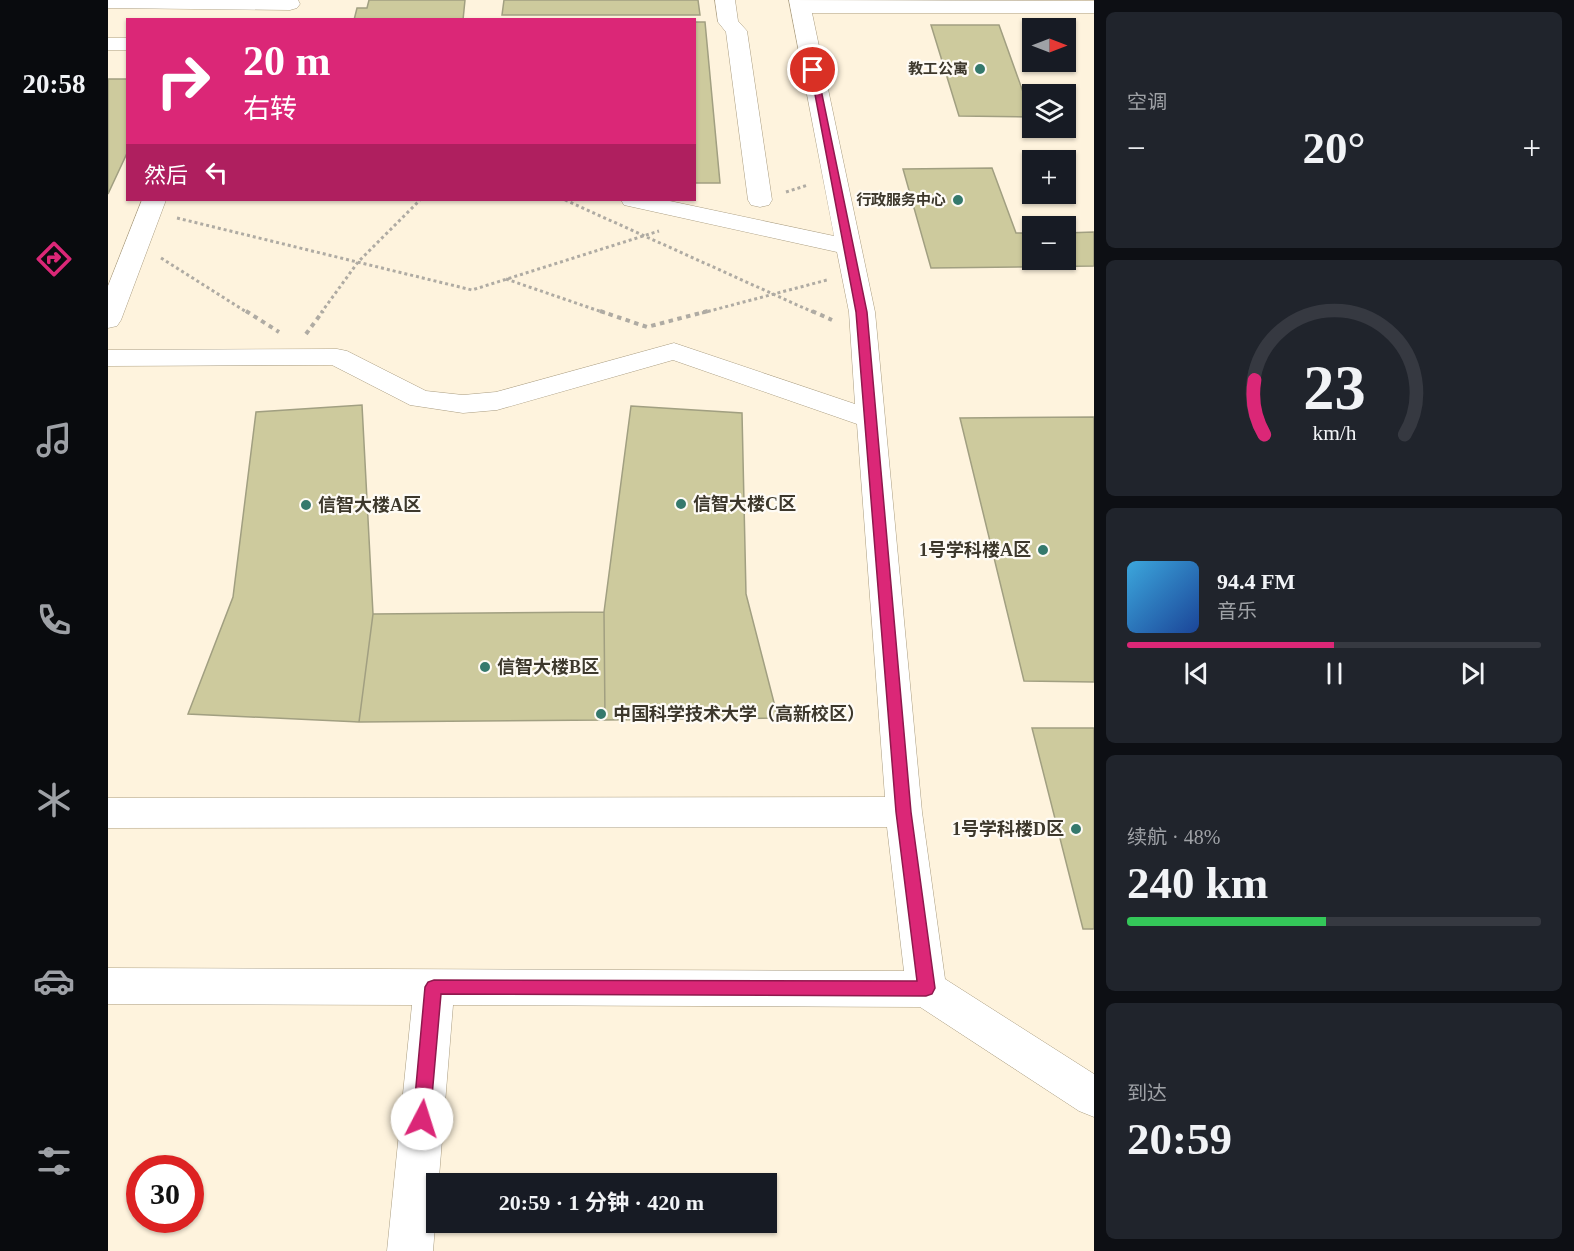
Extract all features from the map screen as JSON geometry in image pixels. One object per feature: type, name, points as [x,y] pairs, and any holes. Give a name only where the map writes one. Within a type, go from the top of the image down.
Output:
[{"type":"street","points":[[725,0],[728,22],[736,31],[760,200]]},
{"type":"street","points":[[108,2],[289,8]]},
{"type":"street","points":[[926,988],[904,812],[862,312],[799,3],[1094,7]]},
{"type":"street","points":[[108,44],[126,44]]},
{"type":"street","points":[[638,201],[708,216],[851,260]]},
{"type":"street","points":[[108,320],[152,206]]},
{"type":"street","points":[[108,347],[298,344]]},
{"type":"street","points":[[108,358],[337,357],[420,399],[464,404],[497,402],[674,351],[871,419]]},
{"type":"street","points":[[108,813],[904,812]]},
{"type":"street","points":[[108,986],[926,988],[1094,1097]]},
{"type":"street","points":[[410,1251],[434,987]]},
{"type":"path","points":[[760,200],[834,177]]},
{"type":"path","points":[[137,243],[298,344],[358,262],[419,201]]},
{"type":"path","points":[[567,201],[863,333]]},
{"type":"path","points":[[152,206],[358,262],[472,290],[708,216]]},
{"type":"path","points":[[506,279],[647,327],[774,294],[851,260]]},
{"type":"shaded area","name":"中国科学技术大学（高新校区）","points":[[108,0],[1094,0],[1094,1251],[108,1251]]},
{"type":"building","points":[[369,0],[465,0],[463,18],[354,18],[357,8],[367,8]]},
{"type":"building","points":[[504,0],[698,0],[700,15],[502,15]]},
{"type":"building","points":[[696,22],[705,22],[720,183],[696,183]]},
{"type":"building","name":"教工公寓","points":[[931,25],[999,25],[1022,89],[1022,117],[959,116]]},
{"type":"building","points":[[108,79],[126,79],[126,155],[108,194]]},
{"type":"building","name":"行政服务中心","points":[[992,168],[1016,233],[1022,233],[1022,267],[931,268],[903,169]]},
{"type":"building","name":"行政服务中心","points":[[1094,232],[1094,266],[1076,266],[1076,233]]},
{"type":"building","name":"信智大楼A区","points":[[362,405],[373,614],[359,722],[188,714],[233,597],[256,412]]},
{"type":"building","name":"信智大楼C区","points":[[631,406],[742,413],[746,594],[778,718],[605,720],[604,612]]},
{"type":"building","name":"1号学科楼A区","points":[[1094,417],[1094,682],[1024,681],[960,418]]},
{"type":"building","name":"信智大楼B区","points":[[604,612],[605,720],[359,722],[373,614]]},
{"type":"building","name":"1号学科楼D区","points":[[1032,728],[1094,728],[1094,929],[1083,929]]},
{"type":"place","name":"教工公寓","points":[[980,69]]},
{"type":"place","name":"行政服务中心","points":[[958,200]]},
{"type":"place","name":"信智大楼C区","points":[[681,504]]},
{"type":"place","name":"信智大楼A区","points":[[306,505]]},
{"type":"place","name":"1号学科楼A区","points":[[1043,550]]},
{"type":"place","name":"信智大楼B区","points":[[485,667]]},
{"type":"place","name":"中国科学技术大学（高新校区）","points":[[601,714]]},
{"type":"place","name":"1号学科楼D区","points":[[1076,829]]},
{"type":"route","points":[[422,1119],[434,987],[926,988],[904,812],[862,312],[813,70]]}]
